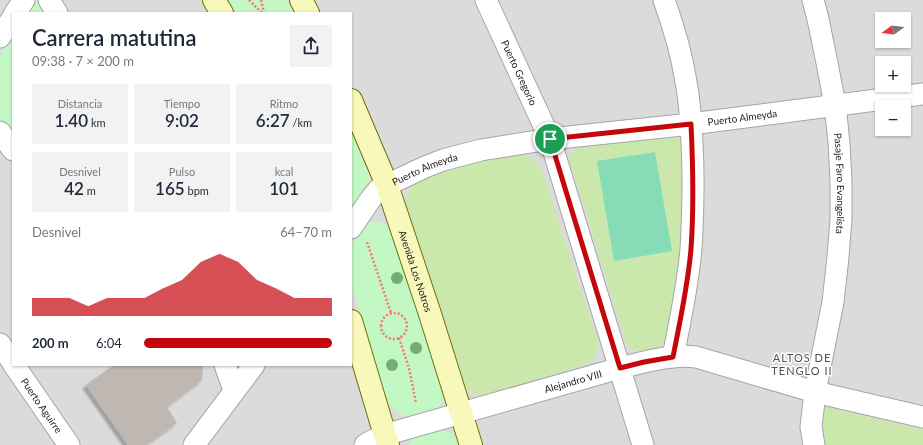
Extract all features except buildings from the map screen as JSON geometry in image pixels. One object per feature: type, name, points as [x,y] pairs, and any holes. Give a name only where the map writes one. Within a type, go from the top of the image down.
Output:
[{"type":"main road","points":[[214,0],[221,12]]},
{"type":"main road","points":[[301,0],[307,12]]},
{"type":"main road","name":"Avenida Los Notros","points":[[352,102],[387,185],[430,314],[471,445]]},
{"type":"main road","points":[[352,324],[386,440]]},
{"type":"street","points":[[16,12],[24,0]]},
{"type":"street","points":[[49,0],[56,12]]},
{"type":"street","name":"Puerto Gregorio","points":[[486,0],[550,139],[643,445]]},
{"type":"street","points":[[664,0],[676,38],[686,82],[691,124],[693,166],[693,208],[690,250],[681,320],[673,357]]},
{"type":"street","name":"Pasaje Faro Evangelista","points":[[813,0],[835,106],[841,181],[841,219],[833,302],[815,392],[811,427],[814,445]]},
{"type":"street","points":[[0,37],[12,19]]},
{"type":"street","name":"Puerto Almeyda","points":[[355,223],[378,190],[425,167],[461,154],[550,139],[691,124],[923,94]]},
{"type":"street","points":[[0,132],[12,149]]},
{"type":"street","name":"Puerto Aguirre","points":[[0,344],[12,361]]},
{"type":"street","name":"Alejandro VIII","points":[[365,445],[368,443],[386,440],[421,424],[620,368],[644,362],[684,356],[696,357],[815,392],[923,417]]},
{"type":"street","name":"Puerto Aguirre","points":[[15,366],[69,445]]},
{"type":"street","points":[[225,366],[234,390]]},
{"type":"street","points":[[194,445],[253,366]]},
{"type":"path","points":[[249,0],[262,12]]},
{"type":"path","points":[[261,0],[263,12]]},
{"type":"path","points":[[355,223],[391,312]]},
{"type":"path","points":[[391,312],[397,312],[407,321],[406,331],[403,335],[394,339],[384,335],[381,325],[386,315],[391,312]]},
{"type":"path","points":[[398,338],[409,368],[421,424]]},
{"type":"shaded area","points":[[0,0],[923,0],[923,445],[0,445]]},
{"type":"green space","points":[[33,0],[40,0],[46,12],[27,12]]},
{"type":"green space","points":[[228,0],[287,0],[293,12],[235,12]]},
{"type":"green space","points":[[12,35],[12,139],[0,121],[0,55]]},
{"type":"green space","points":[[352,131],[370,173],[369,182],[352,207]]},
{"type":"green space","points":[[672,137],[679,139],[683,146],[681,259],[672,327],[663,344],[649,352],[635,350],[629,347],[626,342],[569,156],[578,146]]},
{"type":"green space","points":[[655,152],[672,251],[614,261],[597,161]]},
{"type":"green space","points":[[520,155],[532,158],[541,168],[599,344],[597,354],[590,363],[486,395],[476,394],[468,389],[461,378],[434,289],[404,207],[408,192],[416,180],[432,170],[497,157]]},
{"type":"green space","points":[[379,222],[387,225],[392,232],[441,381],[444,397],[441,404],[435,410],[413,418],[402,415],[387,404],[352,289],[352,244],[363,227],[370,223]]},
{"type":"green space","points":[[828,407],[923,430],[923,445],[821,445],[820,411]]},
{"type":"green space","points":[[436,430],[450,433],[455,437],[458,445],[408,445],[414,437]]},
{"type":"district","name":"ALTOS DE TENGLO II","points":[[802,363]]},
{"type":"route","points":[[691,124],[693,208],[690,250],[681,320],[673,357],[620,368],[550,139],[691,124]]}]
